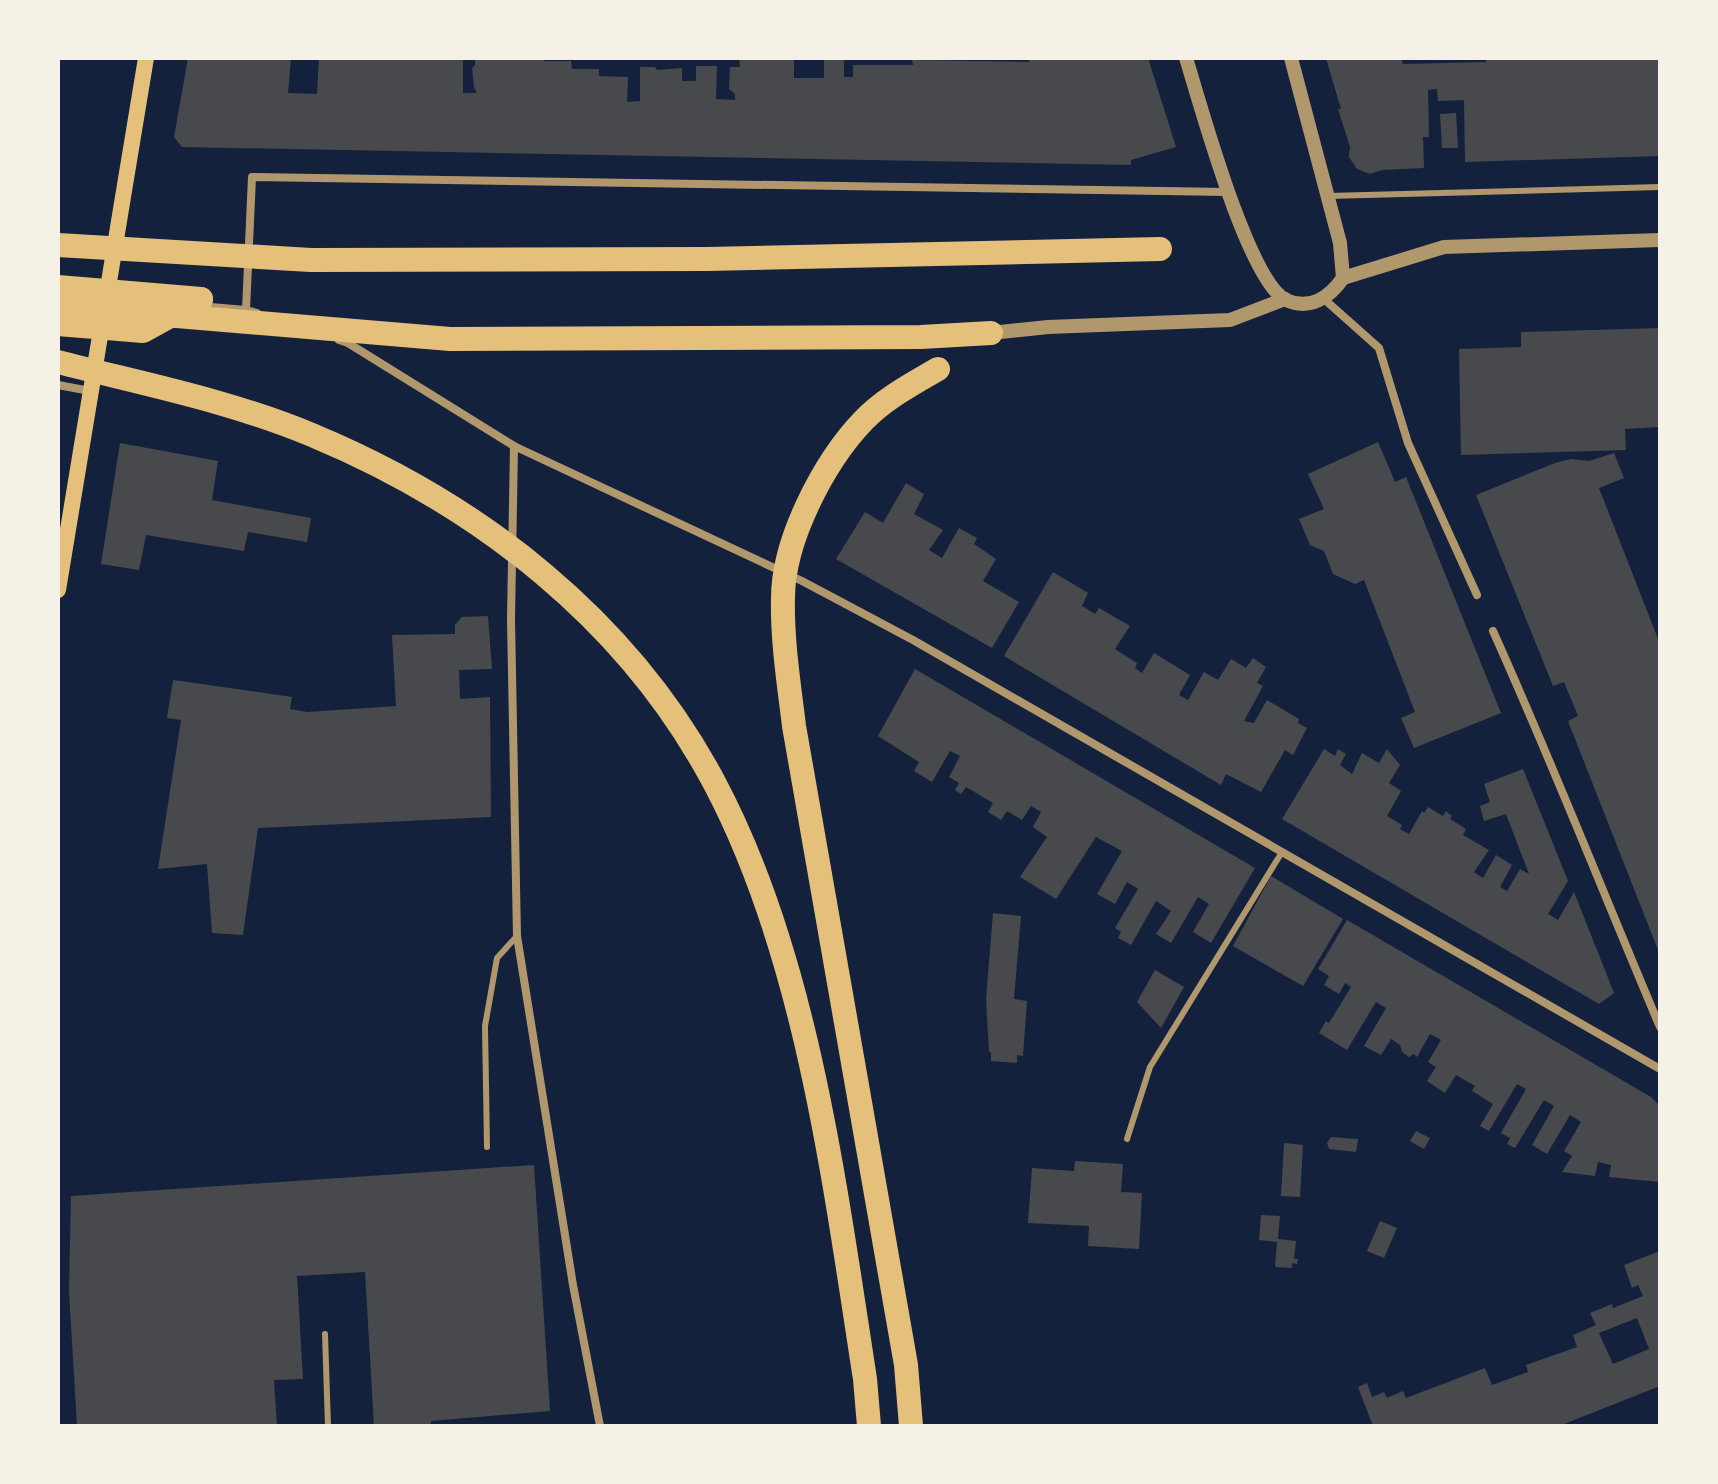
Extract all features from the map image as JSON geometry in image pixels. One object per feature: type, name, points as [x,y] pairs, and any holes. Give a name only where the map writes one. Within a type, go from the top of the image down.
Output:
[{"type":"highway","points":[[58,245],[311,260],[707,259],[1160,249]]},
{"type":"highway","points":[[58,287],[201,299],[143,331],[58,324]]},
{"type":"highway","points":[[58,306],[450,339],[921,337],[991,333]]},
{"type":"highway","points":[[58,362],[194,396],[311,434],[403,477],[474,520],[549,575],[617,643],[667,705],[715,784],[753,870],[787,969],[818,1097],[863,1365],[869,1426]]},
{"type":"highway","points":[[911,1426],[903,1351],[794,726],[782,594],[793,540],[821,478],[863,420],[895,394],[938,369]]},
{"type":"main road","points":[[58,590],[146,58]]},
{"type":"street","points":[[1186,58],[1227,192],[1263,273],[1285,299]]},
{"type":"street","points":[[1291,58],[1340,243],[1343,278]]},
{"type":"street","points":[[246,310],[252,177],[1227,192]]},
{"type":"street","points":[[991,333],[1048,327],[1230,320],[1285,299],[1304,303],[1324,299],[1332,294],[1343,278],[1444,247],[1660,240]]},
{"type":"street","points":[[107,297],[246,310],[348,343],[514,446],[802,581],[913,640],[1660,1069]]},
{"type":"street","points":[[1324,299],[1379,348],[1408,443],[1477,595]]},
{"type":"street","points":[[58,385],[90,391]]},
{"type":"street","points":[[514,446],[511,620],[517,936],[573,1285],[600,1426]]},
{"type":"street","points":[[1493,631],[1660,1027]]},
{"type":"lane","points":[[1328,196],[1660,187]]},
{"type":"lane","points":[[1127,1139],[1150,1067],[1282,852]]},
{"type":"lane","points":[[487,1147],[485,1026],[497,958],[517,936]]},
{"type":"lane","points":[[325,1334],[328,1426]]},
{"type":"building","points":[[188,58],[291,58],[288,93],[317,94],[319,58],[463,60],[463,93],[477,93],[472,68],[475,58],[544,58],[544,61],[571,61],[572,69],[599,69],[599,76],[628,77],[627,102],[640,101],[640,67],[655,67],[657,70],[682,68],[682,81],[696,81],[696,66],[717,66],[716,99],[735,100],[735,94],[729,89],[730,67],[740,67],[739,58],[794,58],[794,78],[824,78],[824,58],[844,58],[844,77],[853,77],[853,65],[913,65],[912,60],[1029,62],[1029,58],[1148,58],[1176,147],[1131,160],[1131,165],[182,147],[174,137]]},
{"type":"building","points":[[1326,58],[1401,58],[1403,64],[1486,62],[1486,58],[1660,58],[1660,156],[1465,162],[1464,100],[1438,101],[1437,89],[1428,90],[1429,137],[1423,137],[1424,168],[1382,170],[1370,174],[1357,169],[1349,157],[1350,147]]},
{"type":"building","points":[[1456,113],[1458,148],[1442,148],[1440,114]]},
{"type":"building","points":[[1660,328],[1660,427],[1625,429],[1626,450],[1461,455],[1459,349],[1521,347],[1521,332]]},
{"type":"building","points":[[1378,442],[1395,482],[1406,477],[1501,713],[1414,748],[1401,718],[1415,712],[1364,580],[1355,584],[1333,574],[1324,551],[1310,545],[1299,519],[1324,509],[1308,474]]},
{"type":"building","points":[[120,443],[218,461],[212,500],[311,518],[307,542],[248,532],[244,551],[146,535],[139,570],[101,564]]},
{"type":"building","points":[[1614,453],[1624,478],[1599,488],[1660,644],[1660,955],[1568,721],[1578,716],[1564,682],[1553,686],[1476,495],[1555,463],[1571,459],[1589,461]]},
{"type":"building","points":[[906,483],[924,494],[914,514],[943,530],[929,550],[942,558],[959,528],[977,538],[974,544],[996,559],[983,581],[1019,602],[992,648],[836,559],[865,512],[883,523]]},
{"type":"building","points":[[1053,572],[1088,593],[1082,606],[1095,614],[1099,608],[1130,626],[1115,649],[1137,663],[1135,668],[1142,673],[1154,653],[1190,675],[1179,695],[1188,700],[1204,672],[1218,680],[1231,659],[1246,668],[1253,658],[1266,667],[1257,683],[1263,686],[1244,721],[1254,723],[1267,700],[1299,719],[1298,723],[1307,728],[1293,755],[1285,750],[1261,792],[1226,774],[1221,785],[1004,656]]},
{"type":"building","points":[[488,616],[492,669],[459,670],[460,699],[490,697],[491,817],[258,828],[243,935],[212,933],[207,864],[158,869],[181,720],[167,718],[173,680],[292,697],[290,709],[307,712],[396,706],[392,635],[455,634],[455,625],[462,617]]},
{"type":"building","points":[[915,669],[1255,868],[1211,943],[1193,932],[1209,904],[1198,897],[1171,943],[1156,934],[1171,911],[1156,901],[1131,945],[1118,938],[1121,932],[1115,928],[1138,889],[1127,882],[1115,904],[1097,894],[1122,851],[1096,837],[1056,899],[1020,877],[1047,837],[1033,827],[1041,812],[1031,806],[1022,820],[1007,811],[1001,820],[988,812],[993,803],[966,787],[961,794],[955,790],[959,783],[949,777],[960,756],[950,751],[932,782],[914,771],[919,762],[878,736]]},
{"type":"building","points":[[1324,749],[1335,756],[1338,749],[1346,754],[1340,765],[1352,774],[1362,753],[1379,763],[1387,749],[1400,765],[1389,783],[1401,791],[1387,816],[1402,825],[1400,829],[1409,834],[1422,811],[1424,813],[1428,807],[1443,816],[1446,811],[1452,816],[1450,819],[1466,829],[1463,835],[1489,850],[1474,872],[1483,878],[1496,855],[1512,865],[1500,887],[1507,891],[1520,869],[1529,874],[1506,814],[1484,821],[1480,806],[1490,802],[1484,784],[1523,769],[1568,881],[1548,914],[1558,920],[1574,892],[1614,993],[1599,1004],[1282,819]]},
{"type":"building","points":[[1271,876],[1343,919],[1303,986],[1233,946]]},
{"type":"building","points":[[993,913],[1021,916],[1014,999],[1027,1001],[1023,1056],[1017,1055],[1017,1063],[991,1061],[989,1052],[986,999]]},
{"type":"building","points":[[1347,920],[1651,1097],[1660,1106],[1660,1182],[1609,1177],[1611,1165],[1598,1162],[1595,1176],[1562,1172],[1572,1156],[1564,1151],[1581,1122],[1570,1115],[1547,1154],[1532,1145],[1554,1106],[1544,1100],[1515,1148],[1507,1144],[1510,1138],[1501,1133],[1526,1089],[1517,1084],[1489,1131],[1480,1126],[1493,1104],[1472,1091],[1475,1086],[1456,1075],[1445,1093],[1427,1081],[1436,1067],[1428,1062],[1441,1040],[1430,1034],[1417,1057],[1414,1054],[1409,1057],[1391,1039],[1381,1055],[1364,1046],[1386,1008],[1376,1002],[1347,1050],[1319,1033],[1326,1021],[1329,1023],[1351,987],[1345,983],[1339,994],[1324,985],[1329,976],[1318,969]]},
{"type":"building","points":[[1155,970],[1184,987],[1161,1028],[1137,1002]]},
{"type":"building","points":[[1416,1131],[1430,1138],[1424,1149],[1410,1141]]},
{"type":"building","points":[[1331,1137],[1358,1139],[1356,1152],[1329,1149],[1327,1143]]},
{"type":"building","points":[[1284,1143],[1303,1145],[1300,1197],[1281,1196]]},
{"type":"building","points":[[1075,1161],[1123,1164],[1121,1192],[1142,1193],[1139,1249],[1088,1246],[1089,1226],[1028,1223],[1032,1168],[1074,1171]]},
{"type":"building","points":[[534,1165],[550,1411],[431,1421],[431,1426],[374,1426],[365,1272],[297,1276],[303,1379],[274,1380],[277,1426],[77,1426],[69,1291],[71,1196]]},
{"type":"building","points":[[1261,1215],[1280,1216],[1278,1239],[1296,1241],[1294,1259],[1298,1259],[1297,1264],[1292,1263],[1292,1268],[1275,1267],[1277,1242],[1259,1240]]},
{"type":"building","points":[[1380,1221],[1397,1228],[1384,1258],[1367,1251]]},
{"type":"building","points":[[1660,1251],[1660,1386],[1559,1426],[1373,1426],[1358,1387],[1367,1383],[1372,1397],[1384,1392],[1387,1398],[1403,1391],[1406,1398],[1485,1368],[1492,1385],[1528,1372],[1526,1365],[1577,1347],[1573,1335],[1596,1325],[1590,1313],[1643,1296],[1638,1285],[1632,1288],[1624,1265]],"holes":[[[1637,1318],[1649,1349],[1613,1364],[1599,1333]]]}]
